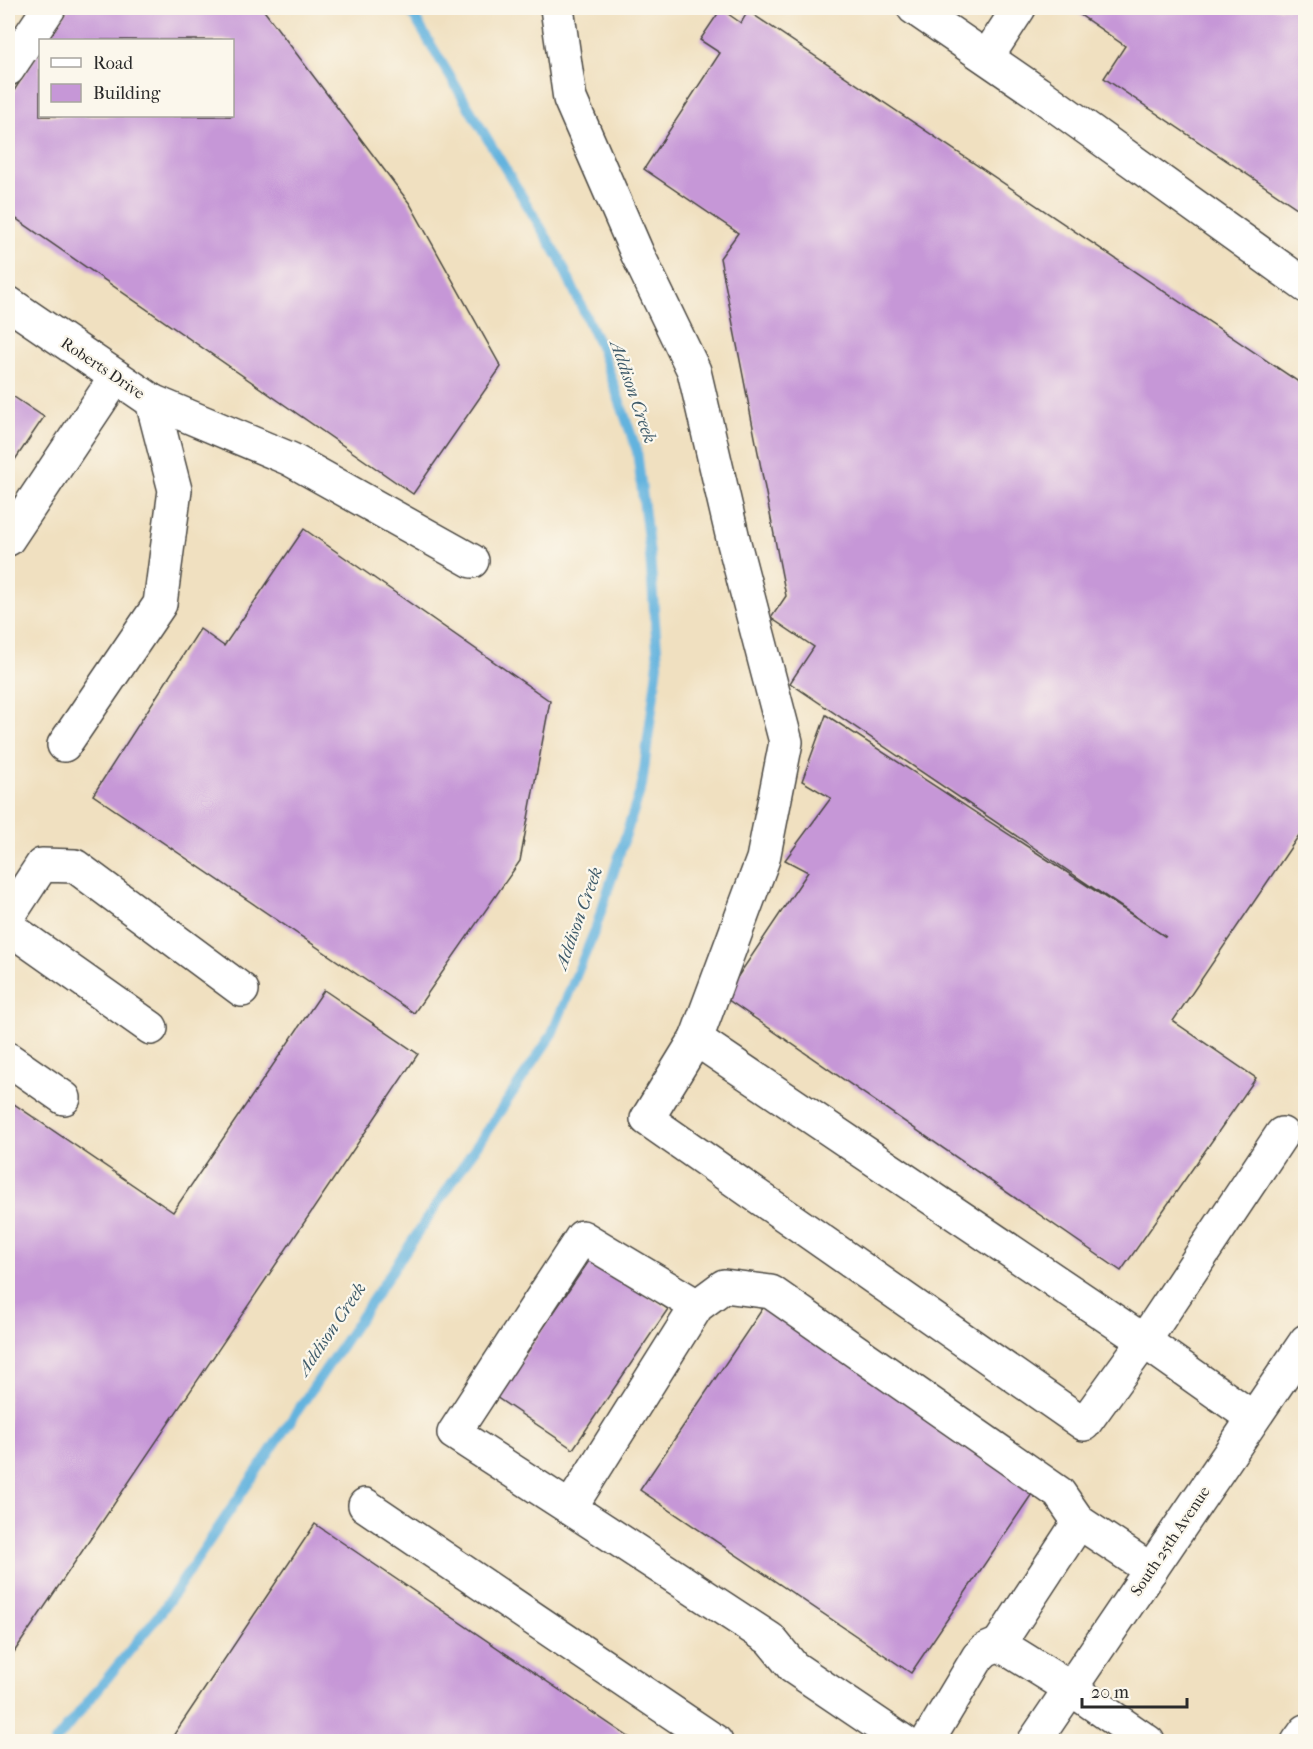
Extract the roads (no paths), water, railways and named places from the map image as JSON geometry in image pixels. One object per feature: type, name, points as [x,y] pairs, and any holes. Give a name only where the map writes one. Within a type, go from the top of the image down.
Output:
[{"type":"main road","points":[[8,69],[49,8]]},
{"type":"main road","points":[[557,8],[570,99],[637,253],[694,371],[734,543],[786,742],[764,860],[696,1039],[647,1119],[1084,1424],[1144,1341],[1282,1134]]},
{"type":"main road","points":[[914,8],[987,57],[1305,286]]},
{"type":"main road","points":[[987,57],[1019,8]]},
{"type":"main road","name":"Roberts Drive","points":[[8,303],[152,402],[175,490],[160,604],[64,745]]},
{"type":"main road","points":[[8,539],[116,377]]},
{"type":"main road","points":[[152,402],[290,459],[472,561]]},
{"type":"main road","points":[[8,917],[42,865],[75,866],[242,990]]},
{"type":"main road","points":[[8,927],[151,1028]]},
{"type":"main road","points":[[696,1039],[1144,1341],[1253,1418]]},
{"type":"main road","points":[[8,1059],[64,1098]]},
{"type":"main road","points":[[697,1306],[582,1236],[454,1433],[770,1638],[793,1667],[904,1742]]},
{"type":"main road","points":[[570,1508],[697,1306],[724,1286],[771,1292],[1059,1493],[1079,1522],[1151,1569]]},
{"type":"main road","name":"South 25th Avenue","points":[[1034,1742],[1305,1341]]},
{"type":"main road","points":[[365,1505],[716,1742]]},
{"type":"main road","points":[[927,1742],[978,1657],[985,1650],[999,1644],[1079,1522]]},
{"type":"main road","points":[[999,1644],[1070,1688],[1148,1742]]},
{"type":"main road","points":[[1298,1742],[1305,1731]]},
{"type":"waterway","name":"Addison Creek","points":[[55,1742],[162,1611],[551,1036],[595,930],[642,785],[658,663],[650,555],[637,451],[602,351],[559,258],[409,8]]}]
